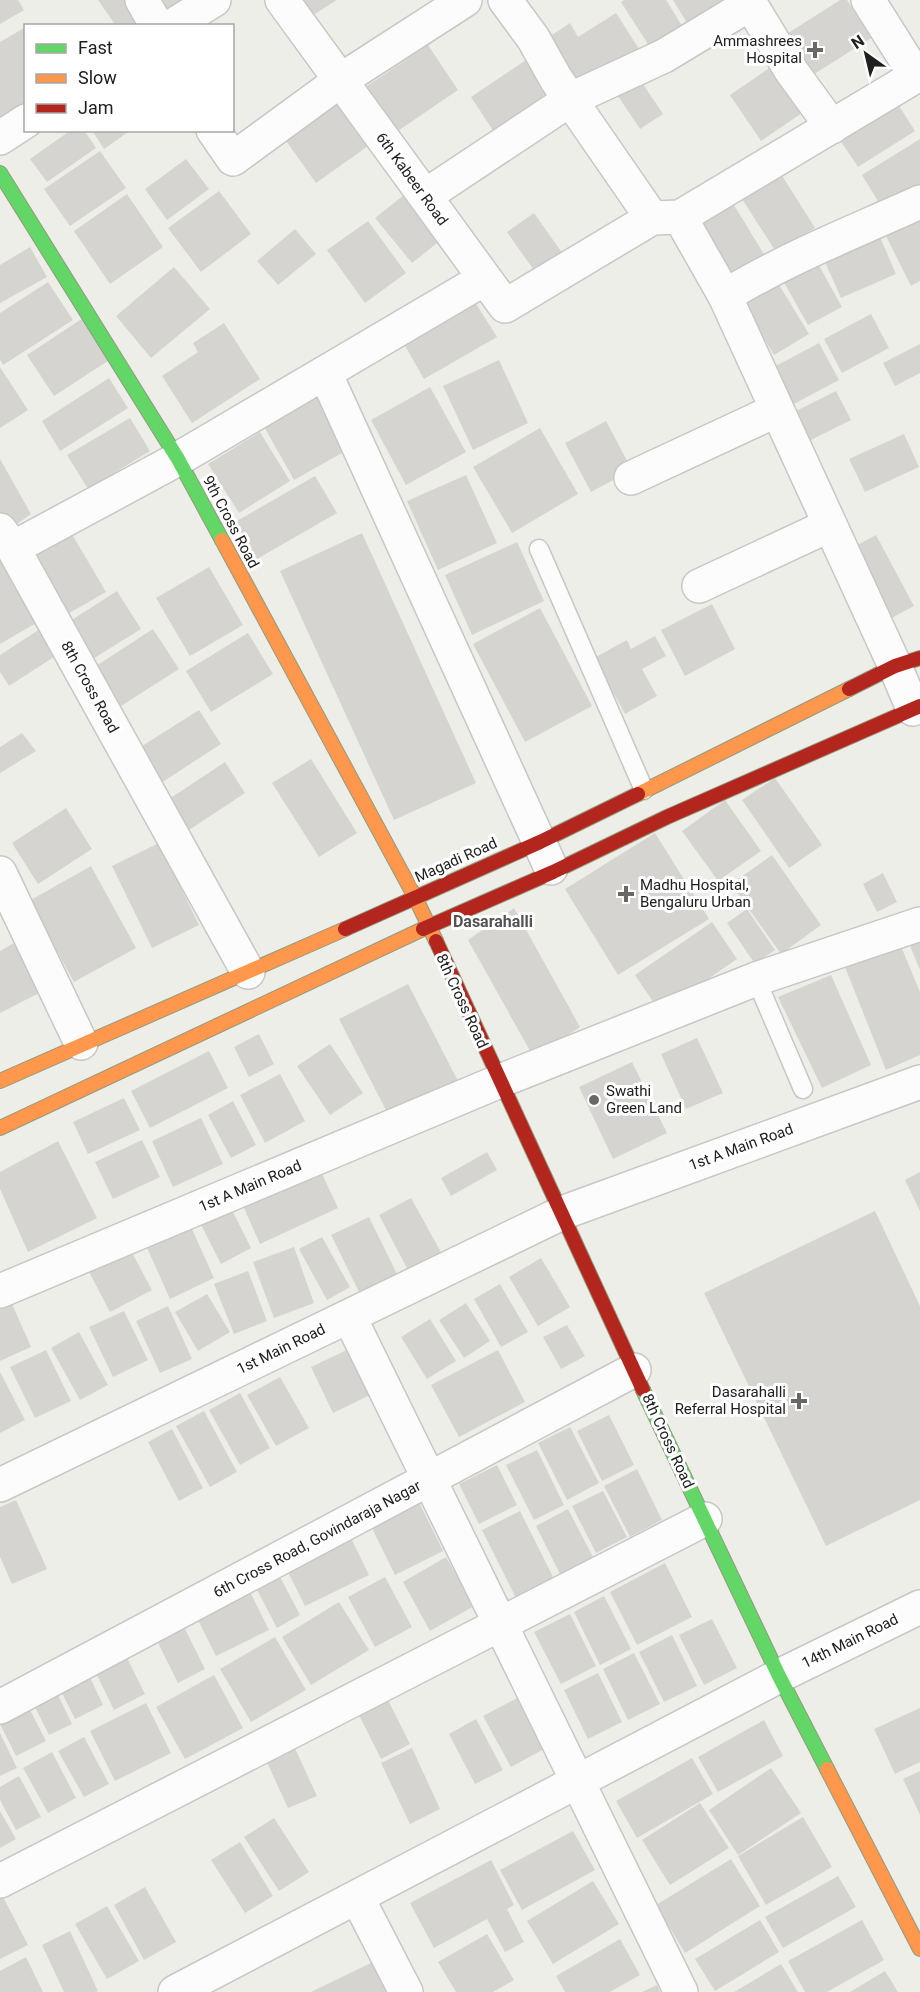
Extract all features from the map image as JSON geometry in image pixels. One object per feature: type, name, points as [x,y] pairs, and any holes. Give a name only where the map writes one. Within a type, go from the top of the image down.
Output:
[{"type":"main road","name":"9th Cross Road","points":[[0,173],[178,459],[415,897],[428,927]]},
{"type":"main road","name":"Magadi Road","points":[[0,1081],[81,1043],[248,972],[540,842],[908,662]]},
{"type":"main road","points":[[0,1128],[428,927],[553,872],[667,816],[916,708]]},
{"type":"main road","name":"8th Cross Road","points":[[428,927],[779,1676],[920,1949]]},
{"type":"street","points":[[142,0],[156,24]]},
{"type":"street","points":[[175,24],[214,0]]},
{"type":"street","name":"6th Kabeer Road","points":[[282,0],[505,306],[666,217]]},
{"type":"street","points":[[214,132],[233,159],[341,80],[465,0]]},
{"type":"street","points":[[505,0],[533,38],[556,79],[666,217],[725,296],[830,525],[908,662],[916,708]]},
{"type":"street","points":[[666,217],[919,78],[868,0]]},
{"type":"street","points":[[425,196],[571,99],[664,56],[749,2],[790,69],[832,127]]},
{"type":"street","points":[[0,138],[24,122]]},
{"type":"street","points":[[725,296],[757,276],[808,250],[920,201]]},
{"type":"street","points":[[6,539],[178,459],[484,279]]},
{"type":"street","points":[[326,373],[553,872]]},
{"type":"street","points":[[631,478],[777,410]]},
{"type":"street","points":[[699,586],[830,525]]},
{"type":"street","name":"8th Cross Road","points":[[6,539],[248,972]]},
{"type":"street","points":[[2,880],[81,1043]]},
{"type":"street","name":"1st A Main Road","points":[[0,1291],[500,1081],[756,979],[920,924]]},
{"type":"street","name":"1st A Main Road","points":[[562,1212],[920,1082]]},
{"type":"street","name":"1st Main Road","points":[[0,1485],[562,1212]]},
{"type":"street","points":[[349,1316],[681,1992]]},
{"type":"street","name":"6th Cross Road, Govindaraja Nagar","points":[[0,1707],[634,1370]]},
{"type":"street","points":[[0,1881],[705,1520]]},
{"type":"street","name":"14th Main Road","points":[[175,1992],[779,1676],[920,1607]]},
{"type":"street","points":[[357,1897],[406,1992]]},
{"type":"lane","points":[[539,549],[644,790]]},
{"type":"lane","points":[[756,979],[803,1089]]},
{"type":"building","points":[[0,0],[18,0],[24,10],[0,24]]},
{"type":"building","points":[[98,0],[134,0],[146,24],[115,24]]},
{"type":"building","points":[[152,0],[204,0],[167,24]]},
{"type":"building","points":[[291,0],[337,0],[304,21]]},
{"type":"building","points":[[624,0],[666,0],[684,29],[651,49],[621,2]]},
{"type":"building","points":[[673,0],[726,0],[689,26]]},
{"type":"building","points":[[840,0],[847,0],[871,38],[808,78],[782,37]]},
{"type":"building","points":[[616,13],[641,52],[583,90],[549,37],[570,23],[578,37]]},
{"type":"building","points":[[24,28],[24,109],[0,123],[0,42]]},
{"type":"building","points":[[428,45],[458,90],[389,137],[358,92]]},
{"type":"building","points":[[529,58],[555,95],[496,135],[471,97]]},
{"type":"building","points":[[771,67],[802,113],[761,141],[730,95]]},
{"type":"building","points":[[637,75],[663,114],[640,129],[614,90]]},
{"type":"building","points":[[338,99],[371,144],[316,183],[284,138]]},
{"type":"building","points":[[896,101],[915,131],[858,167],[838,137]]},
{"type":"building","points":[[68,132],[85,132],[96,148],[47,182],[30,159]]},
{"type":"building","points":[[93,132],[128,132],[104,149]]},
{"type":"building","points":[[920,139],[920,184],[882,208],[862,175]]},
{"type":"building","points":[[100,151],[126,188],[70,226],[44,189]]},
{"type":"building","points":[[186,159],[209,189],[167,220],[145,189]]},
{"type":"building","points":[[776,166],[815,228],[776,252],[737,191]]},
{"type":"building","points":[[219,191],[251,234],[201,272],[168,228]]},
{"type":"building","points":[[409,191],[446,236],[412,263],[375,218]]},
{"type":"building","points":[[127,194],[163,247],[110,284],[74,231]]},
{"type":"building","points":[[729,197],[770,264],[729,289],[688,221]]},
{"type":"building","points":[[534,213],[565,257],[538,276],[507,232]]},
{"type":"building","points":[[920,220],[920,281],[911,286],[886,236]]},
{"type":"building","points":[[368,221],[406,273],[365,303],[327,250]]},
{"type":"building","points":[[295,229],[316,254],[278,285],[257,261]]},
{"type":"building","points":[[880,237],[896,274],[841,298],[825,262]]},
{"type":"building","points":[[30,247],[47,277],[0,303],[0,265]]},
{"type":"building","points":[[816,260],[842,307],[808,325],[782,279]]},
{"type":"building","points":[[174,267],[210,309],[151,358],[116,316]]},
{"type":"building","points":[[775,278],[809,334],[774,355],[740,299]]},
{"type":"building","points":[[48,282],[73,320],[3,365],[0,360],[0,313]]},
{"type":"building","points":[[475,302],[497,337],[424,379],[404,344]]},
{"type":"building","points":[[871,314],[889,348],[842,373],[824,339]]},
{"type":"building","points":[[83,318],[111,359],[54,396],[27,355]]},
{"type":"building","points":[[224,323],[260,379],[192,423],[162,376],[198,352],[193,343]]},
{"type":"building","points":[[819,343],[839,380],[792,405],[772,368]]},
{"type":"building","points":[[920,344],[920,373],[895,386],[883,363]]},
{"type":"building","points":[[499,360],[528,423],[473,450],[443,386]]},
{"type":"building","points":[[0,367],[28,410],[0,428]]},
{"type":"building","points":[[109,378],[128,408],[60,451],[42,421]]},
{"type":"building","points":[[430,387],[466,452],[406,485],[371,420]]},
{"type":"building","points":[[325,390],[356,445],[294,480],[263,425]]},
{"type":"building","points":[[836,391],[851,420],[803,444],[788,415]]},
{"type":"building","points":[[130,418],[150,451],[88,489],[67,455]]},
{"type":"building","points":[[606,421],[632,470],[591,492],[565,443]]},
{"type":"building","points":[[540,428],[578,494],[512,533],[473,467]]},
{"type":"building","points":[[260,432],[290,481],[239,513],[208,464]]},
{"type":"building","points":[[904,434],[919,467],[865,492],[849,459]]},
{"type":"building","points":[[0,459],[31,514],[10,529],[0,511]]},
{"type":"building","points":[[466,475],[497,543],[438,570],[407,501]]},
{"type":"building","points":[[315,476],[337,513],[257,559],[235,522]]},
{"type":"building","points":[[69,529],[106,592],[64,616],[28,553]]},
{"type":"building","points":[[362,533],[476,783],[394,820],[280,571]]},
{"type":"building","points":[[876,535],[914,606],[888,620],[850,549]]},
{"type":"building","points":[[517,542],[544,601],[472,635],[445,575]]},
{"type":"building","points":[[0,556],[38,622],[0,644]]},
{"type":"building","points":[[209,567],[243,625],[190,656],[156,598]]},
{"type":"building","points":[[117,591],[141,629],[91,660],[67,623]]},
{"type":"building","points":[[712,604],[735,649],[685,676],[661,630]]},
{"type":"building","points":[[540,608],[592,706],[525,742],[473,644]]},
{"type":"building","points":[[43,627],[60,653],[9,686],[0,672],[0,655]]},
{"type":"building","points":[[153,629],[179,669],[121,706],[96,666]]},
{"type":"building","points":[[248,633],[273,674],[211,712],[186,671]]},
{"type":"building","points":[[655,636],[666,656],[642,669],[657,696],[625,714],[594,658],[627,640],[631,649]]},
{"type":"building","points":[[199,710],[221,744],[161,783],[139,748]]},
{"type":"building","points":[[22,733],[36,751],[0,773],[0,747]]},
{"type":"building","points":[[311,759],[357,833],[319,857],[272,783]]},
{"type":"building","points":[[225,762],[245,793],[183,834],[163,803]]},
{"type":"building","points":[[775,778],[822,845],[789,868],[742,800]]},
{"type":"building","points":[[725,800],[761,851],[718,881],[682,831]]},
{"type":"building","points":[[66,808],[92,849],[38,884],[12,843]]},
{"type":"building","points":[[655,833],[709,919],[618,975],[565,889]]},
{"type":"building","points":[[159,843],[199,925],[152,948],[112,866]]},
{"type":"building","points":[[772,855],[821,925],[781,954],[731,884]]},
{"type":"building","points":[[91,866],[136,948],[74,982],[29,901]]},
{"type":"building","points":[[883,873],[897,902],[877,912],[863,884]]},
{"type":"building","points":[[514,908],[580,1027],[534,1058],[468,940]]},
{"type":"building","points":[[747,909],[775,950],[755,964],[727,923]]},
{"type":"building","points":[[712,922],[737,959],[660,1012],[635,975]]},
{"type":"building","points":[[920,936],[920,970],[908,941]]},
{"type":"building","points":[[14,943],[39,993],[0,1013],[0,951]]},
{"type":"building","points":[[900,944],[920,992],[920,1055],[886,1070],[845,967]]},
{"type":"building","points":[[831,975],[871,1065],[822,1088],[778,997]]},
{"type":"building","points":[[408,984],[458,1081],[389,1116],[339,1019]]},
{"type":"building","points":[[259,1034],[274,1064],[249,1077],[234,1047]]},
{"type":"building","points":[[697,1038],[723,1093],[686,1109],[661,1054]]},
{"type":"building","points":[[330,1044],[363,1093],[330,1115],[297,1066]]},
{"type":"building","points":[[209,1051],[228,1088],[150,1128],[131,1091]]},
{"type":"building","points":[[632,1062],[667,1133],[613,1159],[579,1087]]},
{"type":"building","points":[[280,1074],[305,1121],[265,1143],[240,1095]]},
{"type":"building","points":[[124,1098],[140,1130],[88,1154],[73,1122]]},
{"type":"building","points":[[233,1101],[256,1145],[231,1158],[208,1115]]},
{"type":"building","points":[[201,1118],[223,1164],[173,1187],[152,1141]]},
{"type":"building","points":[[142,1140],[160,1177],[113,1199],[95,1162]]},
{"type":"building","points":[[58,1141],[97,1218],[28,1252],[0,1189],[0,1172]]},
{"type":"building","points":[[487,1152],[497,1170],[451,1196],[441,1178]]},
{"type":"building","points":[[317,1163],[338,1208],[260,1244],[240,1199]]},
{"type":"building","points":[[920,1172],[920,1211],[905,1180]]},
{"type":"building","points":[[411,1198],[442,1254],[409,1272],[379,1215]]},
{"type":"building","points":[[227,1200],[251,1248],[221,1264],[196,1215]]},
{"type":"building","points":[[875,1211],[920,1306],[920,1500],[826,1546],[704,1293]]},
{"type":"building","points":[[369,1217],[399,1278],[361,1296],[331,1235]]},
{"type":"building","points":[[188,1220],[214,1278],[170,1299],[144,1241]]},
{"type":"building","points":[[322,1237],[350,1287],[327,1300],[299,1249]]},
{"type":"building","points":[[294,1247],[314,1303],[274,1318],[253,1262]]},
{"type":"building","points":[[130,1249],[152,1290],[110,1312],[89,1272]]},
{"type":"building","points":[[541,1258],[570,1307],[538,1326],[509,1277]]},
{"type":"building","points":[[248,1271],[267,1321],[234,1334],[214,1284]]},
{"type":"building","points":[[500,1284],[528,1332],[501,1347],[474,1299]]},
{"type":"building","points":[[207,1294],[230,1332],[198,1351],[175,1312]]},
{"type":"building","points":[[10,1299],[31,1347],[0,1361],[0,1304]]},
{"type":"building","points":[[466,1303],[490,1341],[464,1358],[439,1320]]},
{"type":"building","points":[[168,1306],[192,1359],[160,1373],[136,1321]]},
{"type":"building","points":[[124,1311],[148,1360],[113,1377],[89,1327]]},
{"type":"building","points":[[430,1319],[456,1361],[427,1379],[401,1337]]},
{"type":"building","points":[[567,1325],[585,1356],[561,1369],[543,1337]]},
{"type":"building","points":[[79,1332],[108,1385],[80,1400],[51,1348]]},
{"type":"building","points":[[349,1349],[370,1395],[333,1413],[311,1367]]},
{"type":"building","points":[[46,1350],[71,1401],[35,1418],[10,1367]]},
{"type":"building","points":[[498,1350],[525,1402],[459,1437],[431,1385]]},
{"type":"building","points":[[0,1372],[25,1420],[0,1433]]},
{"type":"building","points":[[280,1377],[309,1428],[276,1446],[247,1395]]},
{"type":"building","points":[[240,1393],[270,1448],[240,1465],[209,1410]]},
{"type":"building","points":[[204,1411],[237,1472],[210,1487],[176,1426]]},
{"type":"building","points":[[609,1415],[634,1465],[602,1481],[577,1431]]},
{"type":"building","points":[[570,1427],[599,1483],[567,1500],[538,1443]]},
{"type":"building","points":[[172,1429],[203,1488],[179,1501],[148,1442]]},
{"type":"building","points":[[537,1450],[564,1505],[534,1520],[506,1465]]},
{"type":"building","points":[[497,1465],[517,1505],[479,1524],[459,1484]]},
{"type":"building","points":[[637,1469],[662,1520],[630,1537],[604,1486]]},
{"type":"building","points":[[603,1491],[627,1537],[596,1553],[572,1506]]},
{"type":"building","points":[[415,1494],[443,1551],[395,1575],[367,1518]]},
{"type":"building","points":[[16,1500],[47,1569],[12,1584],[0,1557],[0,1507]]},
{"type":"building","points":[[568,1509],[594,1559],[561,1576],[536,1526]]},
{"type":"building","points":[[520,1511],[554,1579],[516,1598],[482,1530]]},
{"type":"building","points":[[350,1536],[369,1575],[305,1606],[286,1568]]},
{"type":"building","points":[[446,1557],[474,1606],[430,1631],[403,1582]]},
{"type":"building","points":[[665,1563],[692,1617],[637,1645],[610,1592]]},
{"type":"building","points":[[278,1573],[300,1615],[277,1628],[255,1586]]},
{"type":"building","points":[[385,1577],[412,1627],[375,1647],[348,1597]]},
{"type":"building","points":[[246,1584],[269,1630],[216,1656],[193,1610]]},
{"type":"building","points":[[604,1596],[631,1649],[600,1665],[574,1612]]},
{"type":"building","points":[[339,1602],[369,1650],[311,1685],[282,1637]]},
{"type":"building","points":[[570,1614],[596,1666],[561,1684],[534,1632]]},
{"type":"building","points":[[180,1619],[205,1669],[178,1683],[153,1633]]},
{"type":"building","points":[[712,1619],[737,1668],[704,1685],[679,1635]]},
{"type":"building","points":[[672,1635],[697,1686],[664,1702],[639,1652]]},
{"type":"building","points":[[275,1637],[306,1690],[251,1722],[220,1669]]},
{"type":"building","points":[[634,1653],[660,1704],[628,1720],[603,1669]]},
{"type":"building","points":[[125,1654],[145,1694],[114,1710],[94,1669]]},
{"type":"building","points":[[598,1673],[622,1722],[588,1739],[564,1690]]},
{"type":"building","points":[[89,1675],[103,1705],[75,1719],[60,1689]]},
{"type":"building","points":[[214,1675],[243,1728],[185,1759],[156,1707]]},
{"type":"building","points":[[56,1691],[72,1724],[49,1735],[33,1703]]},
{"type":"building","points":[[385,1694],[410,1744],[381,1759],[356,1709]]},
{"type":"building","points":[[519,1697],[546,1748],[511,1767],[483,1716]]},
{"type":"building","points":[[25,1700],[46,1741],[16,1756],[0,1724],[0,1712]]},
{"type":"building","points":[[146,1703],[171,1753],[115,1781],[90,1731]]},
{"type":"building","points":[[920,1708],[920,1762],[895,1774],[874,1729]]},
{"type":"building","points":[[476,1719],[503,1770],[475,1784],[449,1734]]},
{"type":"building","points":[[764,1720],[783,1756],[718,1792],[698,1757]]},
{"type":"building","points":[[0,1733],[17,1768],[0,1776]]},
{"type":"building","points":[[84,1737],[109,1784],[84,1797],[58,1751]]},
{"type":"building","points":[[292,1742],[317,1796],[288,1808],[264,1756]]},
{"type":"building","points":[[412,1748],[440,1809],[410,1824],[381,1763]]},
{"type":"building","points":[[52,1752],[76,1798],[48,1813],[23,1768]]},
{"type":"building","points":[[692,1758],[713,1794],[637,1838],[616,1801]]},
{"type":"building","points":[[771,1768],[801,1813],[738,1855],[709,1810]]},
{"type":"building","points":[[920,1771],[920,1815],[903,1779]]},
{"type":"building","points":[[19,1776],[41,1817],[16,1830],[0,1800],[0,1787]]},
{"type":"building","points":[[700,1803],[729,1848],[670,1885],[642,1840]]},
{"type":"building","points":[[0,1811],[16,1839],[0,1848]]},
{"type":"building","points":[[803,1817],[832,1867],[766,1905],[738,1856]]},
{"type":"building","points":[[274,1818],[309,1872],[279,1891],[244,1837]]},
{"type":"building","points":[[573,1831],[595,1870],[522,1910],[500,1870]]},
{"type":"building","points":[[240,1842],[273,1896],[245,1913],[211,1860]]},
{"type":"building","points":[[731,1859],[760,1906],[685,1953],[656,1905]]},
{"type":"building","points":[[491,1860],[514,1905],[507,1909],[524,1942],[505,1952],[487,1919],[434,1948],[410,1903]]},
{"type":"building","points":[[838,1876],[856,1907],[783,1948],[765,1917]]},
{"type":"building","points":[[593,1881],[619,1924],[553,1964],[527,1921]]},
{"type":"building","points":[[145,1887],[176,1942],[144,1960],[114,1905]]},
{"type":"building","points":[[0,1891],[28,1945],[0,1959]]},
{"type":"building","points":[[107,1906],[139,1961],[107,1979],[75,1924]]},
{"type":"building","points":[[760,1920],[779,1952],[715,1991],[695,1959]]},
{"type":"building","points":[[862,1920],[884,1960],[827,1992],[805,1992],[788,1961]]},
{"type":"building","points":[[70,1931],[98,1991],[64,1992],[42,1945]]},
{"type":"building","points":[[487,1934],[514,1980],[493,1992],[456,1992],[438,1962]]},
{"type":"building","points":[[620,1939],[640,1975],[610,1992],[565,1992],[556,1976]]},
{"type":"building","points":[[26,1957],[43,1992],[0,1992],[0,1971]]},
{"type":"building","points":[[375,1961],[390,1992],[311,1992]]},
{"type":"building","points":[[781,1964],[798,1992],[734,1992]]},
{"type":"building","points":[[885,1971],[898,1992],[850,1992]]},
{"type":"building","points":[[657,1985],[660,1992],[642,1992]]},
{"type":"traffic: fast","points":[[0,173],[178,459],[222,540]]},
{"type":"traffic: fast","points":[[643,1390],[779,1676],[827,1769]]},
{"type":"traffic: slow","points":[[222,540],[415,897],[436,941]]},
{"type":"traffic: slow","points":[[638,794],[849,689]]},
{"type":"traffic: slow","points":[[0,1081],[345,929]]},
{"type":"traffic: slow","points":[[0,1128],[423,929]]},
{"type":"traffic: slow","points":[[827,1769],[920,1949]]},
{"type":"traffic: jam","points":[[849,689],[895,666],[920,658]]},
{"type":"traffic: jam","points":[[423,929],[553,872],[667,817],[920,706]]},
{"type":"traffic: jam","points":[[345,929],[540,842],[638,794]]},
{"type":"traffic: jam","points":[[436,941],[643,1390]]},
{"type":"place","name":"Ammashrees Hospital","points":[[815,50]]},
{"type":"place","name":"Madhu Hospital, Bengaluru Urban","points":[[626,894]]},
{"type":"place","name":"Swathi Green Land","points":[[594,1100]]},
{"type":"place","name":"Dasarahalli Referral Hospital","points":[[799,1401]]},
{"type":"district","name":"Dasarahalli","points":[[493,921]]}]
